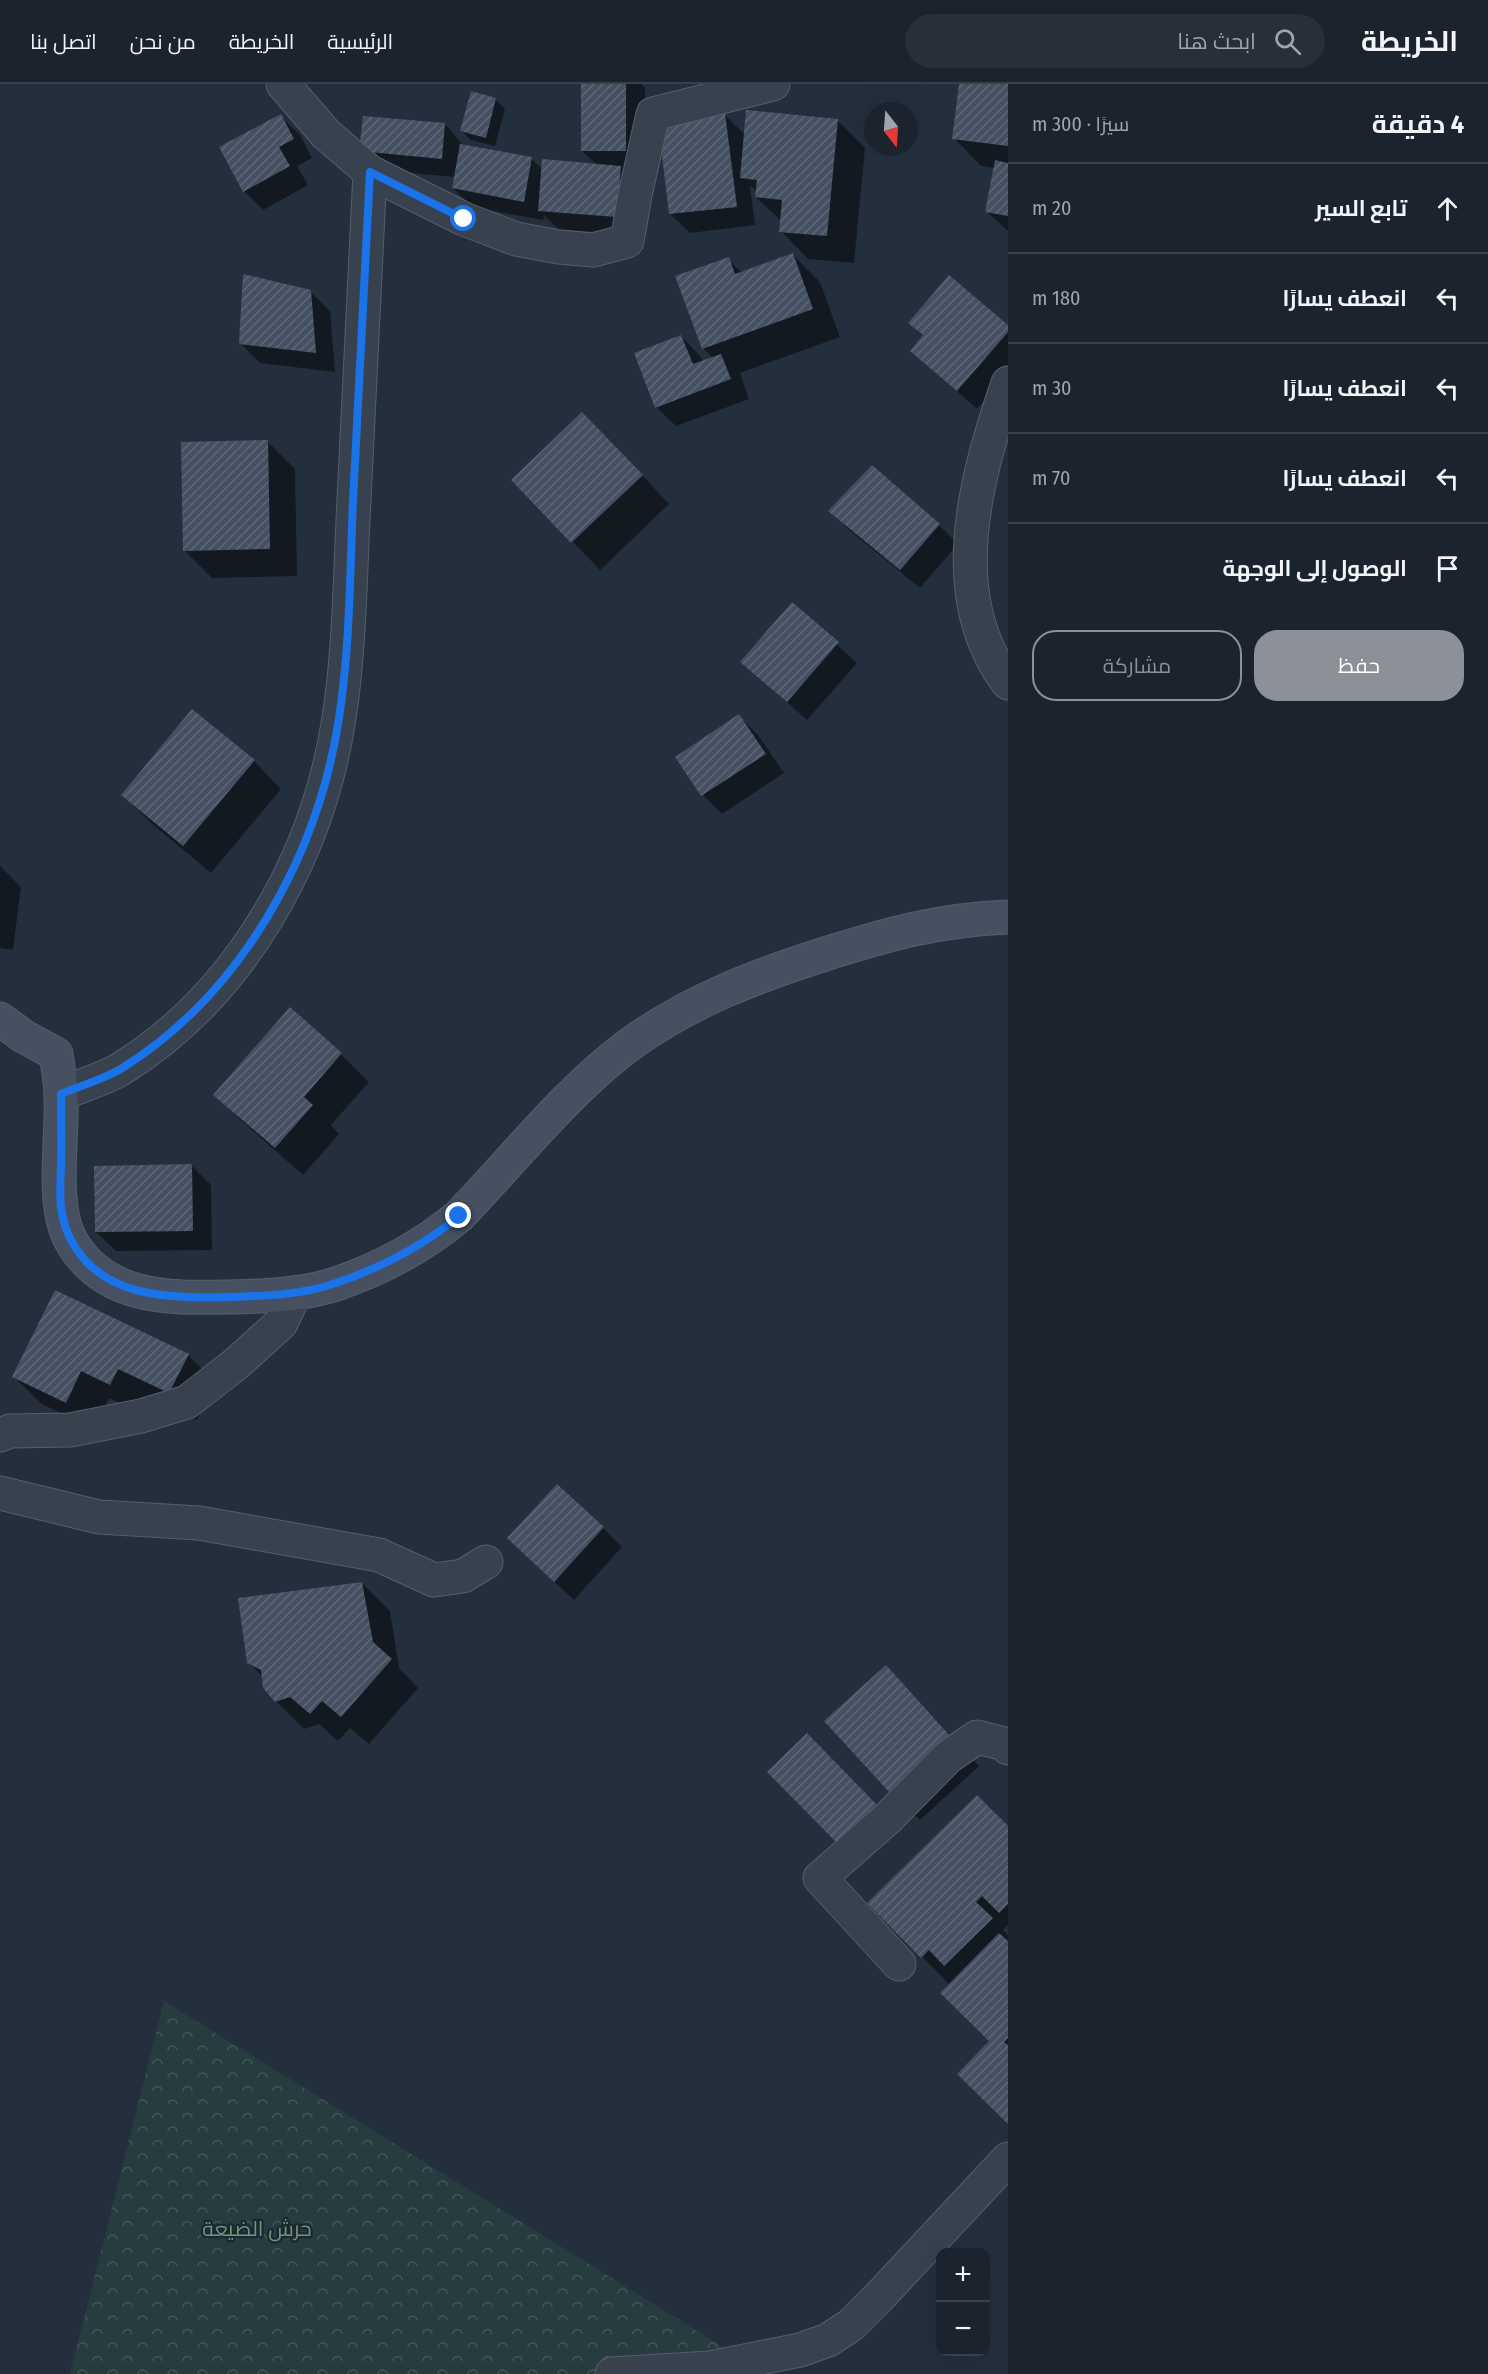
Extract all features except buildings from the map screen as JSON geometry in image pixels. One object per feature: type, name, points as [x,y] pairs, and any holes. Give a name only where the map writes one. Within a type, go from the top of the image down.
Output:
[{"type":"street","points":[[283,84],[326,134],[370,172],[464,219],[516,239],[559,247],[593,250],[627,241],[653,114],[772,84]]},
{"type":"street","points":[[61,1094],[117,1070],[152,1046],[187,1017],[232,968],[267,918],[299,856],[316,810],[327,774],[339,719],[347,638],[370,172]]},
{"type":"street","points":[[1008,383],[988,445],[975,498],[971,554],[972,594],[979,630],[1001,674],[1008,683]]},
{"type":"street","points":[[0,1019],[23,1036],[56,1054],[61,1094],[59,1193],[62,1220],[71,1240],[87,1263],[106,1278],[123,1286],[160,1296],[181,1298],[295,1293],[335,1284],[362,1274],[421,1244],[442,1230],[459,1216],[600,1069],[628,1046],[691,1006],[751,978],[893,933],[950,921],[1008,917]]},
{"type":"street","points":[[0,1435],[10,1431],[70,1430],[141,1416],[187,1402],[281,1323],[295,1293]]},
{"type":"street","points":[[0,1493],[99,1517],[199,1523],[379,1555],[434,1580],[462,1576],[486,1562]]},
{"type":"street","points":[[899,1964],[820,1878],[888,1818],[948,1757],[977,1737],[1005,1744],[1008,1748]]},
{"type":"street","points":[[612,2374],[710,2368],[800,2350],[828,2340],[851,2325],[879,2297],[1008,2159]]},
{"type":"green space","name":"حرش الضيعة","points":[[164,2001],[767,2374],[70,2374]]},
{"type":"route","points":[[459,1216],[421,1244],[362,1274],[335,1284],[283,1295],[181,1298],[132,1290],[106,1278],[87,1263],[71,1240],[62,1220],[59,1193],[61,1094],[117,1070],[152,1046],[187,1017],[232,968],[267,918],[299,856],[327,774],[339,719],[347,638],[370,172],[464,219]]}]
